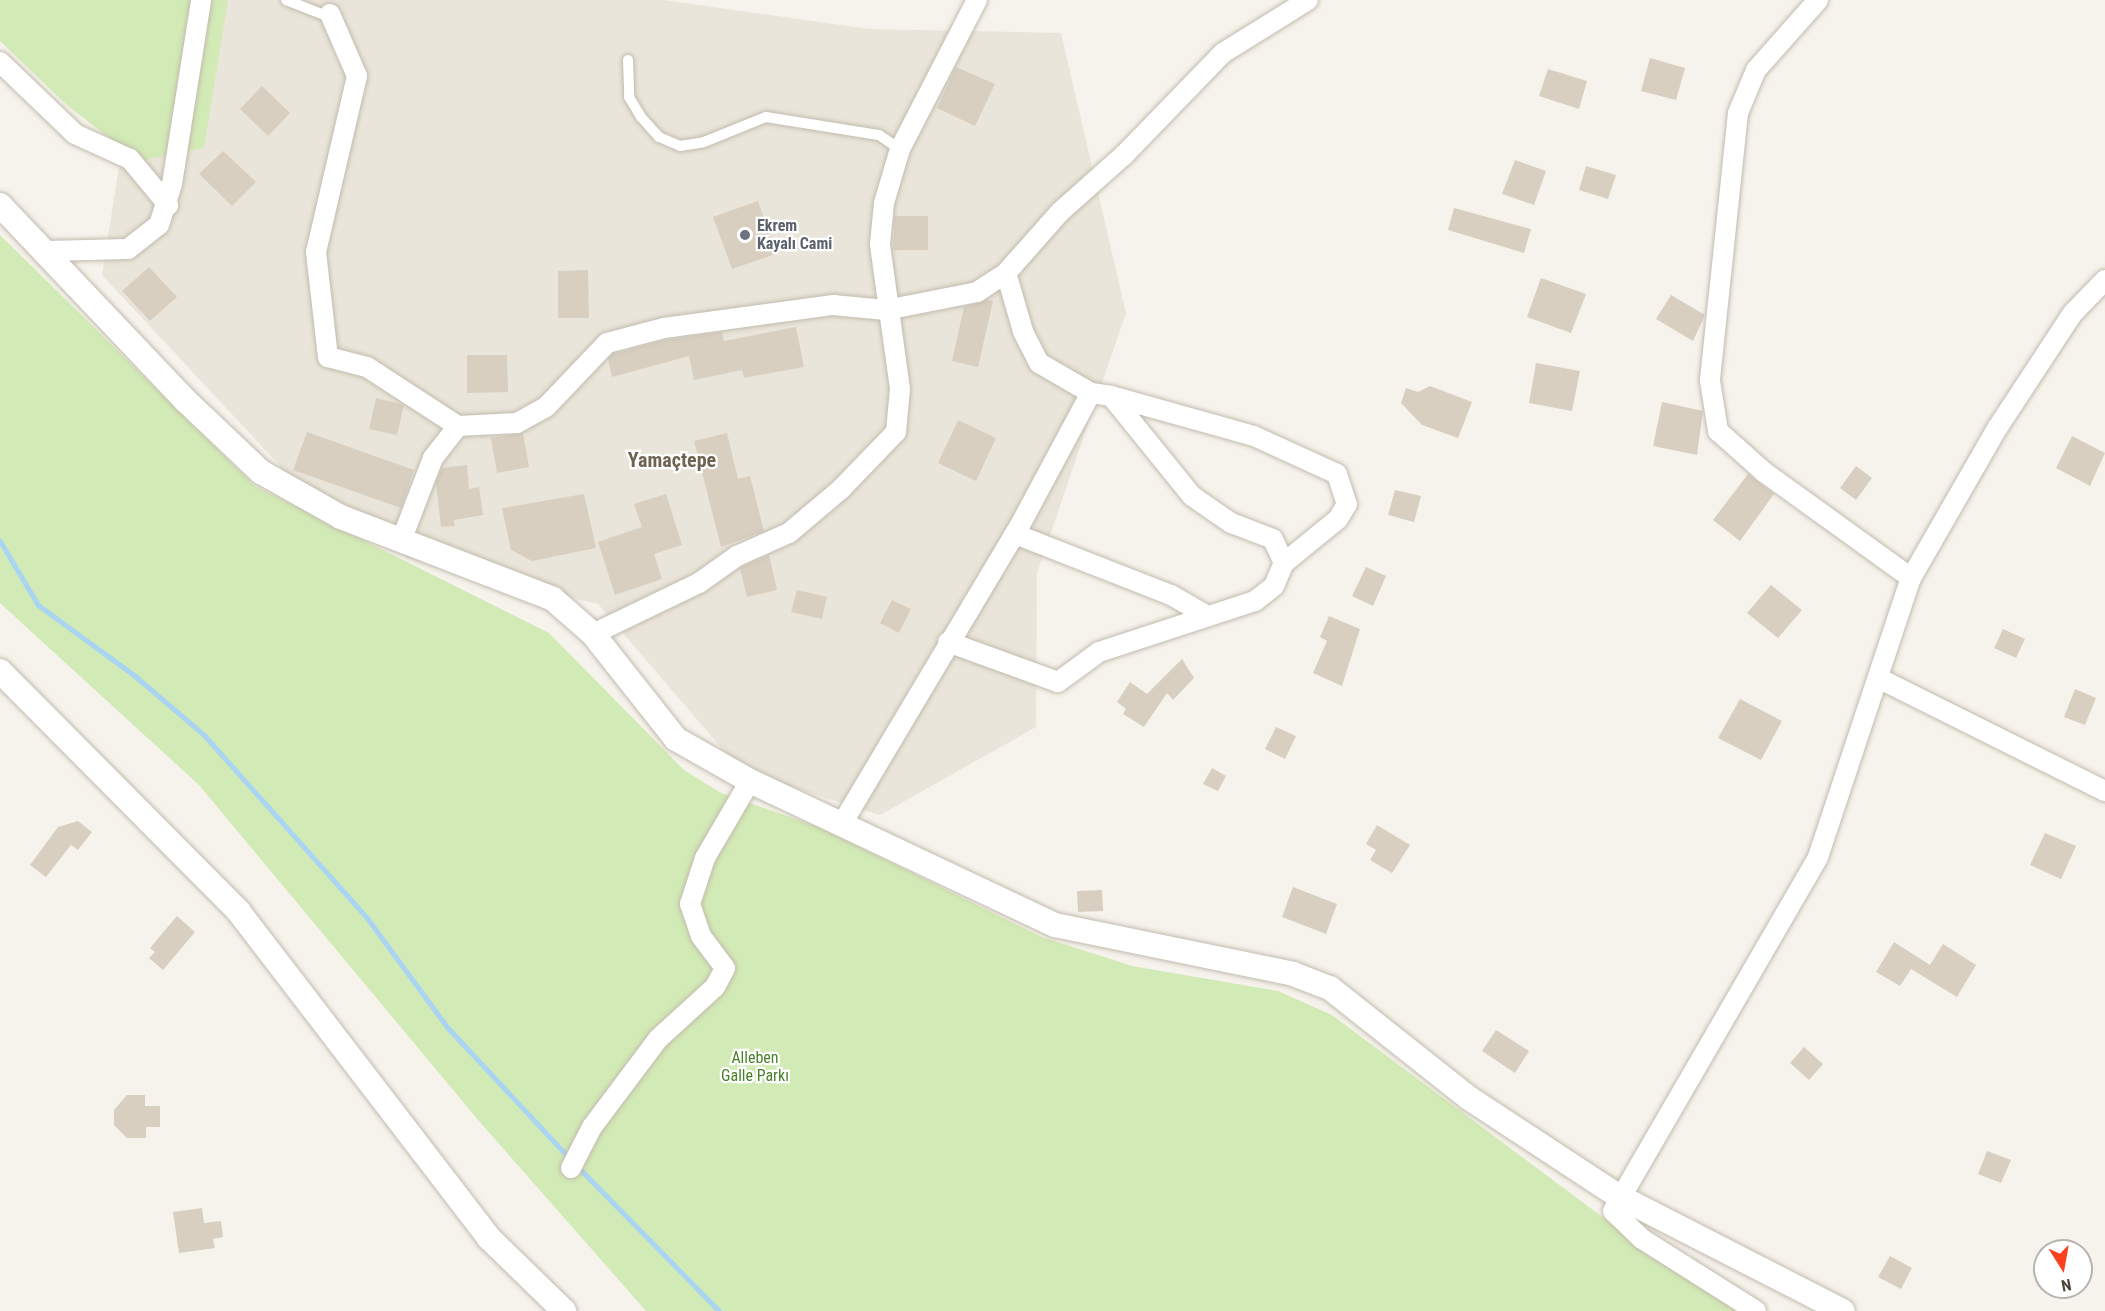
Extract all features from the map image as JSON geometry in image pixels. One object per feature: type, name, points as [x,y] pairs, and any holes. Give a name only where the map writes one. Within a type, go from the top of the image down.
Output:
[{"type":"street","points":[[47,251],[128,249],[159,225],[168,205],[201,0]]},
{"type":"street","points":[[593,634],[699,583],[737,556],[789,533],[841,489],[896,432],[900,389],[886,310],[880,244],[884,203],[900,149],[977,0]]},
{"type":"street","points":[[330,11],[357,76],[316,252],[328,357],[367,367],[458,426],[517,423],[546,407],[607,343],[664,328],[834,305],[886,310],[977,292],[1006,273],[1060,212],[1124,155],[1223,53],[1308,0]]},
{"type":"street","points":[[1818,0],[1756,70],[1738,114],[1710,381],[1718,431],[1764,472],[1911,578]]},
{"type":"street","points":[[0,62],[75,134],[130,159],[168,205]]},
{"type":"street","points":[[0,205],[47,251],[185,400],[261,472],[300,498],[401,541],[553,599],[593,634],[676,739],[750,780],[843,822],[1055,925],[1293,974],[1330,988],[1468,1098],[1620,1197],[1843,1311]]},
{"type":"street","points":[[948,642],[1058,682],[1099,652],[1206,615],[1255,601],[1274,586],[1284,563],[1338,519],[1347,504],[1337,474],[1254,436],[1112,396],[1091,393],[1039,363],[1023,331],[1006,273]]},
{"type":"street","points":[[1756,1311],[1642,1239],[1613,1211],[1726,1022],[1818,856],[1911,578],[1998,427],[2073,314],[2105,280]]},
{"type":"street","points":[[843,822],[948,642],[1015,534],[1086,411],[1091,393]]},
{"type":"street","points":[[1112,396],[1192,496],[1231,523],[1273,539],[1284,563]]},
{"type":"street","points":[[401,541],[434,458],[458,426]]},
{"type":"street","points":[[1015,534],[1171,595],[1206,615]]},
{"type":"street","points":[[0,671],[239,912],[489,1238],[564,1311]]},
{"type":"street","points":[[1878,678],[2105,791]]},
{"type":"street","points":[[571,1168],[582,1146],[658,1039],[715,987],[724,968],[701,936],[690,904],[705,858],[750,780]]},
{"type":"lane","points":[[286,0],[330,11]]},
{"type":"lane","points":[[628,60],[629,98],[641,117],[659,137],[680,146],[704,142],[766,117],[879,135],[900,149]]},
{"type":"shaded area","points":[[145,0],[664,0],[869,29],[1061,33],[1126,313],[1037,573],[1036,727],[880,815],[741,771],[598,604],[409,559],[296,483],[102,275]]},
{"type":"green space","points":[[0,0],[228,0],[204,148],[139,161],[68,106],[0,41]]},
{"type":"green space","name":"Alleben Galle Parkı","points":[[0,235],[255,486],[549,633],[684,770],[721,793],[821,828],[1042,937],[1132,966],[1278,991],[1332,1015],[1660,1260],[1739,1311],[646,1311],[479,1121],[199,785],[0,603]]},
{"type":"building","points":[[1650,58],[1685,68],[1676,100],[1641,91]]},
{"type":"building","points":[[956,67],[995,84],[975,126],[937,108]]},
{"type":"building","points":[[1548,69],[1587,81],[1579,109],[1539,96]]},
{"type":"building","points":[[262,86],[290,113],[268,136],[240,109]]},
{"type":"building","points":[[223,151],[256,182],[232,206],[199,174]]},
{"type":"building","points":[[1515,160],[1546,171],[1534,205],[1502,194]]},
{"type":"building","points":[[1586,166],[1616,175],[1608,199],[1579,190]]},
{"type":"building","name":"Ekrem Kayalı Cami","points":[[758,201],[776,254],[732,269],[713,217]]},
{"type":"building","points":[[1454,208],[1531,229],[1524,253],[1448,230]]},
{"type":"building","points":[[895,216],[928,216],[928,250],[893,250]]},
{"type":"building","points":[[149,267],[177,297],[150,321],[122,291]]},
{"type":"building","points":[[588,270],[589,318],[558,318],[558,271]]},
{"type":"building","points":[[1541,278],[1586,294],[1571,333],[1527,317]]},
{"type":"building","points":[[1671,295],[1705,315],[1693,341],[1656,319]]},
{"type":"building","points":[[987,300],[993,301],[978,367],[952,361],[964,307]]},
{"type":"building","points":[[796,327],[804,367],[744,378],[742,370],[694,380],[689,356],[612,377],[608,359],[613,354],[666,340],[722,332],[724,341]]},
{"type":"building","points":[[467,355],[507,355],[508,392],[467,393]]},
{"type":"building","points":[[1536,363],[1580,371],[1572,411],[1529,403]]},
{"type":"building","points":[[1430,386],[1472,402],[1458,438],[1422,425],[1401,403],[1406,388],[1418,392]]},
{"type":"building","points":[[376,398],[404,405],[397,435],[369,429]]},
{"type":"building","points":[[1662,402],[1703,411],[1697,455],[1653,446]]},
{"type":"building","points":[[958,420],[996,438],[976,481],[938,463]]},
{"type":"building","points":[[307,432],[414,470],[401,508],[293,470]]},
{"type":"building","points":[[523,433],[529,467],[497,473],[491,438]]},
{"type":"building","points":[[727,433],[738,479],[750,476],[764,531],[721,547],[694,441]]},
{"type":"building","points":[[2072,436],[2105,453],[2090,486],[2056,468]]},
{"type":"building","points":[[467,465],[469,489],[479,487],[483,515],[454,520],[455,526],[441,527],[436,483],[442,468]]},
{"type":"building","points":[[1856,466],[1872,478],[1856,500],[1840,488]]},
{"type":"building","points":[[1748,474],[1774,494],[1740,541],[1713,520]]},
{"type":"building","points":[[1395,490],[1421,496],[1414,522],[1388,515]]},
{"type":"building","points":[[584,494],[596,548],[532,561],[511,550],[502,508]]},
{"type":"building","points":[[666,494],[682,545],[654,554],[662,579],[615,595],[598,542],[642,527],[634,504]]},
{"type":"building","points":[[769,555],[777,590],[747,597],[740,568]]},
{"type":"building","points":[[1366,567],[1386,576],[1373,606],[1352,596]]},
{"type":"building","points":[[1771,585],[1802,610],[1778,638],[1747,613]]},
{"type":"building","points":[[797,590],[827,597],[822,619],[791,612]]},
{"type":"building","points":[[892,600],[911,609],[899,633],[880,623]]},
{"type":"building","points":[[1329,616],[1360,629],[1342,686],[1313,673],[1327,641],[1320,637]]},
{"type":"building","points":[[2003,629],[2025,639],[2016,658],[1994,648]]},
{"type":"building","points":[[1182,659],[1194,678],[1173,700],[1167,693],[1144,727],[1123,714],[1126,709],[1117,702],[1130,682],[1147,694]]},
{"type":"building","points":[[2075,689],[2096,698],[2085,725],[2064,717]]},
{"type":"building","points":[[1740,699],[1782,721],[1761,760],[1718,738]]},
{"type":"building","points":[[1276,727],[1296,736],[1285,759],[1265,749]]},
{"type":"building","points":[[1212,768],[1226,776],[1218,791],[1203,784]]},
{"type":"building","points":[[78,821],[92,832],[78,850],[71,845],[46,877],[30,865],[58,827]]},
{"type":"building","points":[[1377,825],[1410,845],[1392,873],[1370,860],[1376,850],[1366,844]]},
{"type":"building","points":[[2045,833],[2076,846],[2061,879],[2030,865]]},
{"type":"building","points":[[1293,887],[1337,904],[1326,934],[1282,917]]},
{"type":"building","points":[[1102,890],[1103,911],[1078,912],[1077,891]]},
{"type":"building","points":[[177,916],[195,932],[163,970],[149,958],[155,952],[150,948]]},
{"type":"building","points":[[1894,942],[1930,965],[1943,944],[1976,965],[1957,997],[1911,969],[1900,986],[1876,972]]},
{"type":"building","points":[[1496,1030],[1529,1051],[1515,1073],[1482,1051]]},
{"type":"building","points":[[1804,1047],[1823,1064],[1809,1080],[1790,1063]]},
{"type":"building","points":[[127,1095],[145,1095],[145,1106],[160,1106],[160,1127],[146,1127],[146,1138],[127,1138],[114,1125],[114,1110]]},
{"type":"building","points":[[1987,1151],[2011,1160],[2001,1183],[1978,1174]]},
{"type":"building","points":[[202,1208],[204,1223],[221,1221],[223,1237],[213,1239],[215,1248],[179,1253],[173,1212]]},
{"type":"building","points":[[1890,1256],[1912,1268],[1901,1289],[1878,1277]]},
{"type":"waterway","points":[[0,541],[38,605],[135,676],[204,735],[367,918],[447,1027],[571,1160]]},
{"type":"waterway","points":[[577,1166],[719,1311]]},
{"type":"place","name":"Ekrem Kayalı Cami","points":[[745,235]]},
{"type":"district","name":"Yamaçtepe","points":[[672,460]]}]
